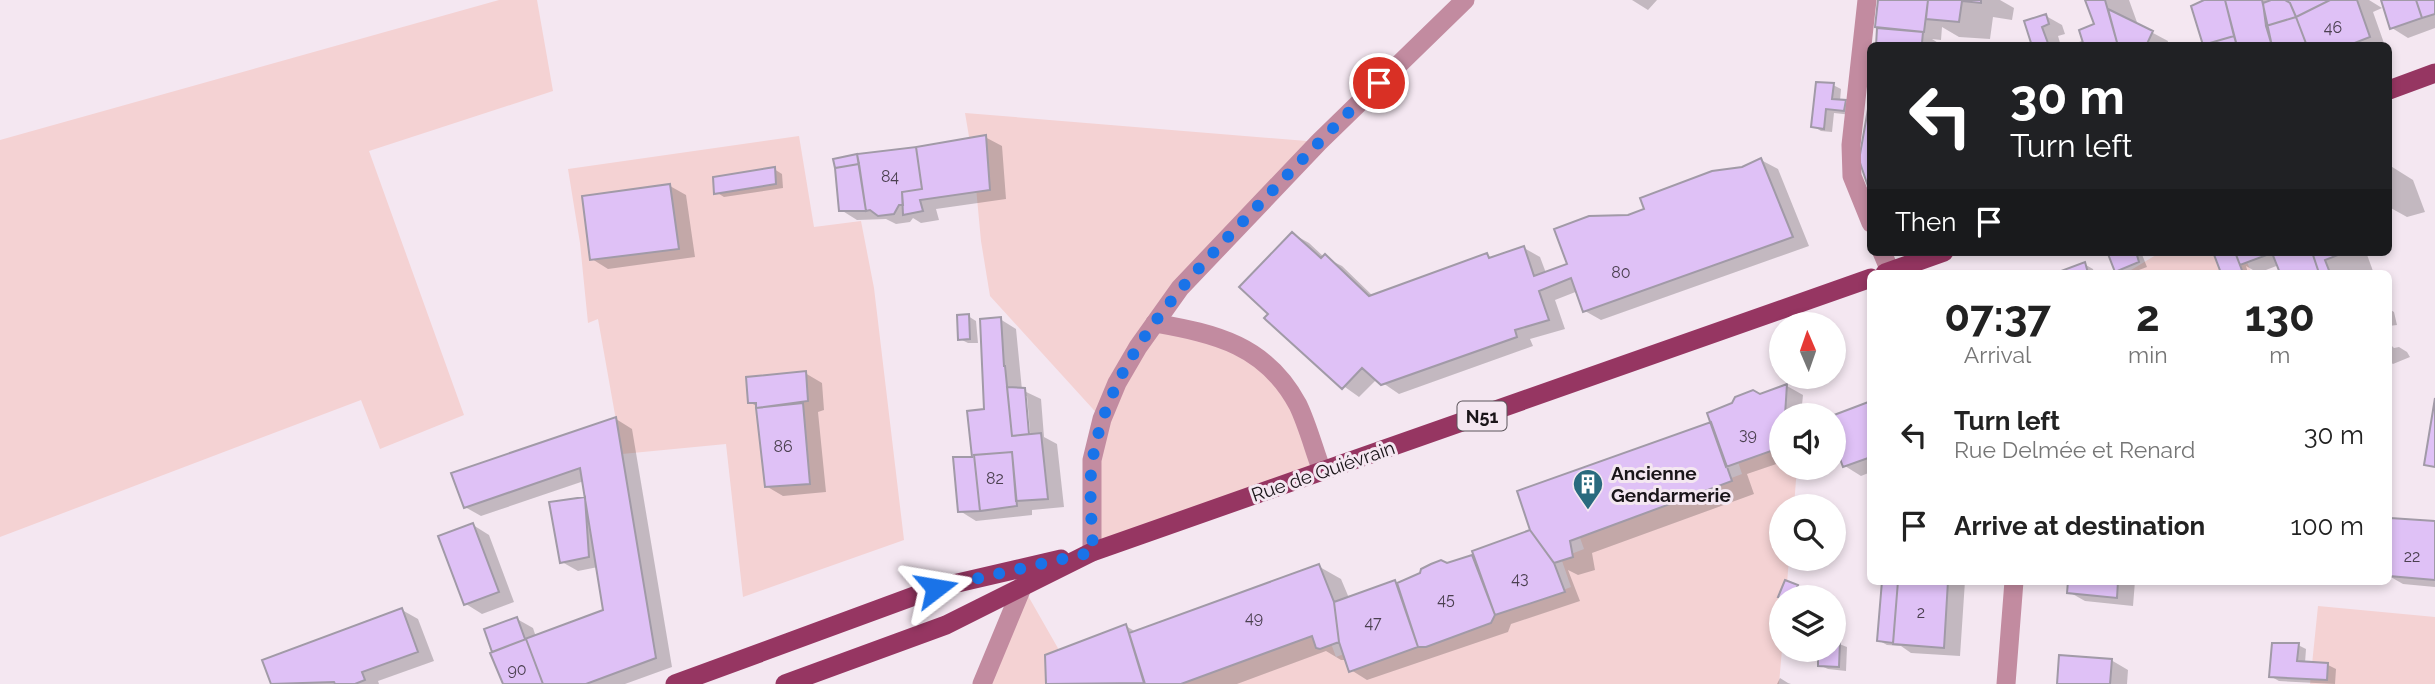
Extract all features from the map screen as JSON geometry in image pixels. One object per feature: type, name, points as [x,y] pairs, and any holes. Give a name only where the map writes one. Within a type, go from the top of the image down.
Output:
[{"type":"main road","points":[[2392,89],[2435,73]]},
{"type":"main road","points":[[1901,270],[1922,267],[1938,256]]},
{"type":"main road","name":"Rue de Quiévrain","points":[[785,684],[946,625],[1093,552],[1867,279]]},
{"type":"main road","name":"N51","points":[[675,684],[936,588],[1093,552]]},
{"type":"street","points":[[1093,552],[1092,460],[1102,419],[1117,383],[1155,323],[1180,288],[1318,142],[1465,0]]},
{"type":"street","points":[[1867,0],[1851,145],[1852,176],[1867,213]]},
{"type":"street","points":[[1155,323],[1205,332],[1247,349],[1274,373],[1298,405],[1322,471]]},
{"type":"street","points":[[982,684],[1030,567]]},
{"type":"street","points":[[2006,684],[2014,585]]},
{"type":"shaded area","points":[[499,0],[537,0],[553,91],[369,151],[464,415],[380,449],[361,400],[0,537],[0,140]]},
{"type":"shaded area","points":[[965,113],[1319,142],[1155,323],[1205,332],[1274,373],[1322,471],[1092,552],[1102,419],[990,296]]},
{"type":"shaded area","points":[[799,136],[814,227],[861,221],[874,288],[904,540],[743,597],[726,444],[622,454],[598,319],[588,323],[580,243],[568,169]]},
{"type":"shaded area","points":[[2154,256],[2244,256],[2251,270],[2131,270]]},
{"type":"shaded area","points":[[1769,448],[1769,480],[1796,480],[1795,494],[1769,494],[1769,571],[1788,571],[1787,585],[1769,585],[1769,662],[1781,662],[1779,684],[1173,684],[1325,627],[1336,657],[1354,650],[1360,666],[1571,587],[1561,558],[1584,549],[1579,535],[1742,474],[1737,459]]},
{"type":"shaded area","points":[[1023,587],[1059,650],[1062,684],[982,684]]},
{"type":"shaded area","points":[[2318,606],[2435,617],[2435,684],[2310,684]]},
{"type":"building","points":[[1878,0],[1928,0],[1924,32],[1875,27]]},
{"type":"building","points":[[1928,0],[1981,0],[1981,3],[1962,1],[1959,22],[1926,19]]},
{"type":"building","points":[[2085,0],[2105,0],[2117,42],[2083,42],[2079,30],[2094,24]]},
{"type":"building","points":[[2204,0],[2225,0],[2234,36],[2202,42],[2191,6]]},
{"type":"building","points":[[2225,0],[2262,0],[2271,42],[2236,42]]},
{"type":"building","points":[[2285,0],[2290,3],[2296,17],[2266,26],[2263,3]]},
{"type":"building","points":[[2285,0],[2330,0],[2296,17],[2290,3]]},
{"type":"building","points":[[2330,0],[2357,0],[2370,37],[2357,42],[2305,42],[2296,17]]},
{"type":"building","points":[[2381,0],[2416,0],[2422,18],[2390,29]]},
{"type":"building","points":[[2416,0],[2435,0],[2435,14],[2422,18]]},
{"type":"building","points":[[2108,9],[2153,31],[2148,42],[2117,42]]},
{"type":"building","points":[[2046,14],[2049,24],[2042,27],[2048,42],[2031,42],[2024,21]]},
{"type":"building","points":[[2296,17],[2305,42],[2271,42],[2266,26]]},
{"type":"building","points":[[1877,28],[1923,32],[1922,42],[1876,42]]},
{"type":"building","points":[[2234,36],[2236,42],[2213,42]]},
{"type":"building","points":[[1816,82],[1834,83],[1832,99],[1846,100],[1844,111],[1826,109],[1824,129],[1811,127]]},
{"type":"building","points":[[1867,115],[1867,183],[1859,160]]},
{"type":"building","points":[[986,135],[990,190],[920,200],[923,211],[903,215],[902,192],[922,189],[916,147]]},
{"type":"building","points":[[916,147],[922,189],[902,192],[903,205],[899,205],[894,214],[878,216],[870,210],[866,211],[857,154]]},
{"type":"building","points":[[857,154],[859,164],[835,168],[833,159]]},
{"type":"building","points":[[1761,158],[1793,237],[1583,312],[1571,278],[1539,291],[1549,320],[1515,330],[1517,337],[1381,385],[1362,368],[1342,389],[1266,320],[1264,318],[1268,314],[1239,287],[1292,232],[1321,258],[1325,254],[1369,296],[1487,253],[1489,258],[1524,246],[1534,276],[1567,264],[1554,229],[1589,216],[1628,215],[1644,209],[1640,198],[1712,171],[1742,167]]},
{"type":"building","points":[[859,164],[866,211],[839,211],[835,168]]},
{"type":"building","points":[[775,167],[776,184],[714,194],[713,177]]},
{"type":"building","points":[[670,184],[679,249],[590,260],[582,196]]},
{"type":"building","points":[[2109,256],[2137,256],[2139,262],[2114,270]]},
{"type":"building","points":[[2215,256],[2237,256],[2242,270],[2220,270]]},
{"type":"building","points":[[2237,256],[2264,256],[2240,265]]},
{"type":"building","points":[[2273,256],[2313,256],[2318,270],[2279,270]]},
{"type":"building","points":[[2313,256],[2335,256],[2325,260],[2329,270],[2318,270]]},
{"type":"building","points":[[2085,262],[2087,270],[2064,270]]},
{"type":"building","points":[[969,314],[970,339],[958,340],[957,315]]},
{"type":"building","points":[[1001,317],[1012,436],[1041,433],[1048,499],[1016,501],[1012,452],[974,455],[980,511],[958,512],[953,457],[972,457],[967,411],[984,409],[980,319]]},
{"type":"building","points":[[806,371],[808,401],[756,408],[756,403],[748,403],[746,377]]},
{"type":"building","points":[[1007,387],[1025,388],[1029,434],[1012,436]]},
{"type":"building","points":[[1774,389],[1787,389],[1786,403],[1769,403],[1769,452],[1726,467],[1707,413],[1732,403],[1735,397],[1753,390],[1760,394]]},
{"type":"building","points":[[2435,398],[2435,467],[2424,465]]},
{"type":"building","points":[[803,403],[810,484],[765,487],[756,408]]},
{"type":"building","points":[[1867,403],[1867,458],[1846,466],[1846,410]]},
{"type":"building","points":[[616,417],[656,658],[586,684],[543,684],[526,639],[492,652],[484,629],[517,617],[525,639],[603,610],[580,468],[464,508],[451,473]]},
{"type":"building","name":"Ancienne Gendarmerie","points":[[1711,422],[1732,481],[1570,541],[1573,557],[1554,563],[1530,530],[1517,491]]},
{"type":"building","points":[[1012,452],[1017,506],[980,511],[974,455]]},
{"type":"building","points":[[585,497],[589,557],[560,563],[549,502]]},
{"type":"building","points":[[2392,518],[2435,521],[2435,580],[2392,576]]},
{"type":"building","points":[[473,523],[499,592],[464,605],[438,536]]},
{"type":"building","points":[[1530,530],[1554,563],[1565,592],[1495,615],[1472,551]]},
{"type":"building","points":[[1472,555],[1495,615],[1491,623],[1426,647],[1418,647],[1397,583],[1441,560],[1447,563]]},
{"type":"building","points":[[1319,564],[1334,602],[1339,642],[1320,649],[1316,648],[1312,636],[1181,684],[1145,684],[1129,633]]},
{"type":"building","points":[[1395,580],[1418,647],[1349,672],[1339,642],[1334,602]]},
{"type":"building","points":[[1785,580],[1798,585],[1783,585]]},
{"type":"building","points":[[1882,585],[1898,585],[1893,643],[1877,641]]},
{"type":"building","points":[[1898,585],[1948,585],[1944,648],[1893,644]]},
{"type":"building","points":[[2068,585],[2118,585],[2117,598],[2067,593]]},
{"type":"building","points":[[402,608],[418,652],[362,672],[365,680],[355,684],[271,684],[262,660]]},
{"type":"building","points":[[1126,624],[1144,683],[1046,684],[1045,655]]},
{"type":"building","points":[[526,639],[543,684],[503,684],[490,653]]},
{"type":"building","points":[[2272,643],[2299,643],[2297,661],[2328,663],[2327,680],[2269,677]]},
{"type":"building","points":[[2059,655],[2112,659],[2110,684],[2057,684]]},
{"type":"building","points":[[1818,662],[1839,662],[1839,667],[1818,666]]},
{"type":"place","name":"Ancienne Gendarmerie","points":[[1588,511]]},
{"type":"route","points":[[936,588],[1093,552],[1092,460],[1102,419],[1117,383],[1138,347],[1180,288],[1318,142],[1379,83]]}]
